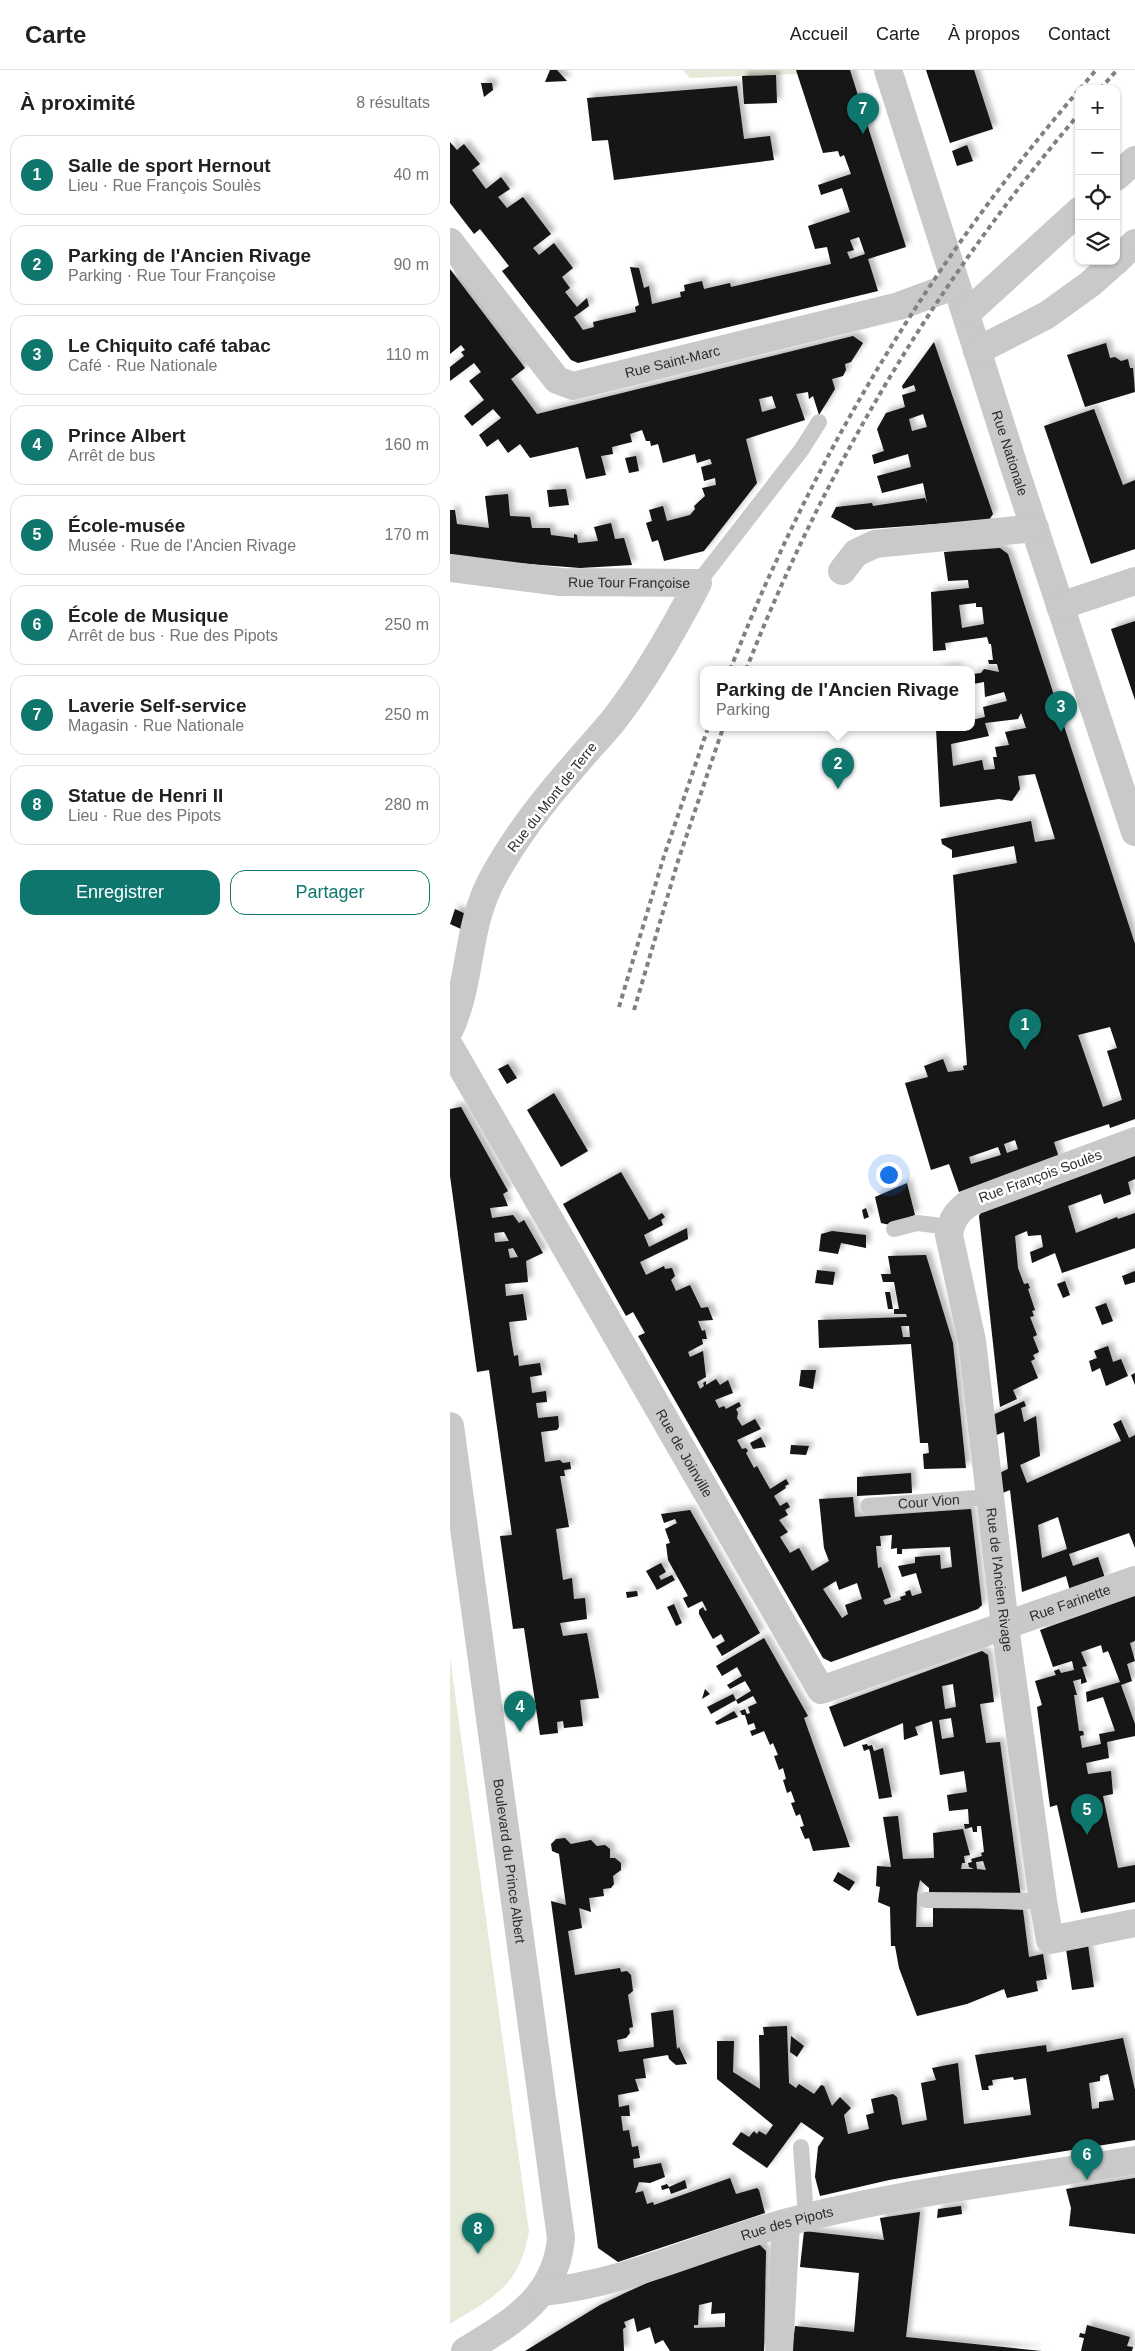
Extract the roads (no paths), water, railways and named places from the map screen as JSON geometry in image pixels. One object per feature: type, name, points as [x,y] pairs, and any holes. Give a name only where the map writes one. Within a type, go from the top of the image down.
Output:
[{"type":"street","name":"Rue Nationale","points":[[888,71],[977,352],[1135,832]]},
{"type":"street","points":[[1118,175],[1135,160]]},
{"type":"street","points":[[966,314],[1075,215]]},
{"type":"street","name":"Rue Saint-Marc","points":[[450,242],[557,380],[573,386],[899,306],[956,285]]},
{"type":"street","points":[[1120,257],[1135,243]]},
{"type":"street","points":[[977,352],[1047,315],[1090,284],[1111,265]]},
{"type":"street","points":[[842,571],[856,553],[875,544],[1035,528]]},
{"type":"street","name":"Rue Tour Françoise","points":[[450,568],[561,582],[698,583]]},
{"type":"street","points":[[1060,606],[1135,581]]},
{"type":"street","name":"Rue du Mont de Terre","points":[[450,1029],[462,992],[479,906],[495,874],[525,828],[572,767],[612,722],[641,683],[698,583]]},
{"type":"street","name":"Rue de Joinville","points":[[450,1046],[821,1690],[1005,1626]]},
{"type":"street","name":"Rue François Soulès","points":[[951,1223],[957,1212],[969,1202],[1135,1141]]},
{"type":"street","name":"Rue de l'Ancien Rivage","points":[[951,1223],[950,1245],[973,1347],[1005,1626],[1050,1940],[1135,1923]]},
{"type":"street","name":"Boulevard du Prince Albert","points":[[450,1426],[561,2238],[556,2267],[541,2292]]},
{"type":"street","name":"Rue Farinette","points":[[1005,1626],[1135,1580]]},
{"type":"street","name":"Rue des Pipots","points":[[541,2292],[575,2289],[614,2279],[796,2220],[957,2188],[1135,2160]]},
{"type":"street","points":[[779,2351],[796,2220]]},
{"type":"street","points":[[466,2351],[516,2320],[541,2292]]},
{"type":"lane","name":"Rue Tour Françoise","points":[[698,583],[797,456],[819,422]]},
{"type":"lane","points":[[894,1229],[917,1223],[951,1223]]},
{"type":"lane","name":"Cour Vion","points":[[868,1506],[989,1497]]},
{"type":"lane","points":[[926,1900],[1043,1901]]},
{"type":"lane","points":[[796,2220],[801,2147]]},
{"type":"railway","points":[[1083,85],[1096,70]]},
{"type":"railway","points":[[1104,85],[1117,70]]},
{"type":"railway","points":[[732,666],[762,592],[804,502],[872,378],[949,258],[1034,144],[1075,95]]},
{"type":"railway","points":[[748,666],[777,595],[812,521],[849,449],[889,378],[979,242],[1027,177],[1075,119]]},
{"type":"railway","points":[[619,1007],[664,856],[707,731]]},
{"type":"railway","points":[[634,1010],[678,861],[722,731]]},
{"type":"place","name":"Laverie Self-service","points":[[863,134]]},
{"type":"place","name":"Le Chiquito café tabac","points":[[1061,732]]},
{"type":"place","name":"Parking de l'Ancien Rivage","points":[[838,789]]},
{"type":"place","name":"Salle de sport Hernout","points":[[1025,1050]]},
{"type":"place","name":"Prince Albert","points":[[520,1732]]},
{"type":"place","name":"École-musée","points":[[1087,1835]]},
{"type":"place","name":"École de Musique","points":[[1087,2180]]},
{"type":"place","name":"Statue de Henri II","points":[[478,2254]]}]
